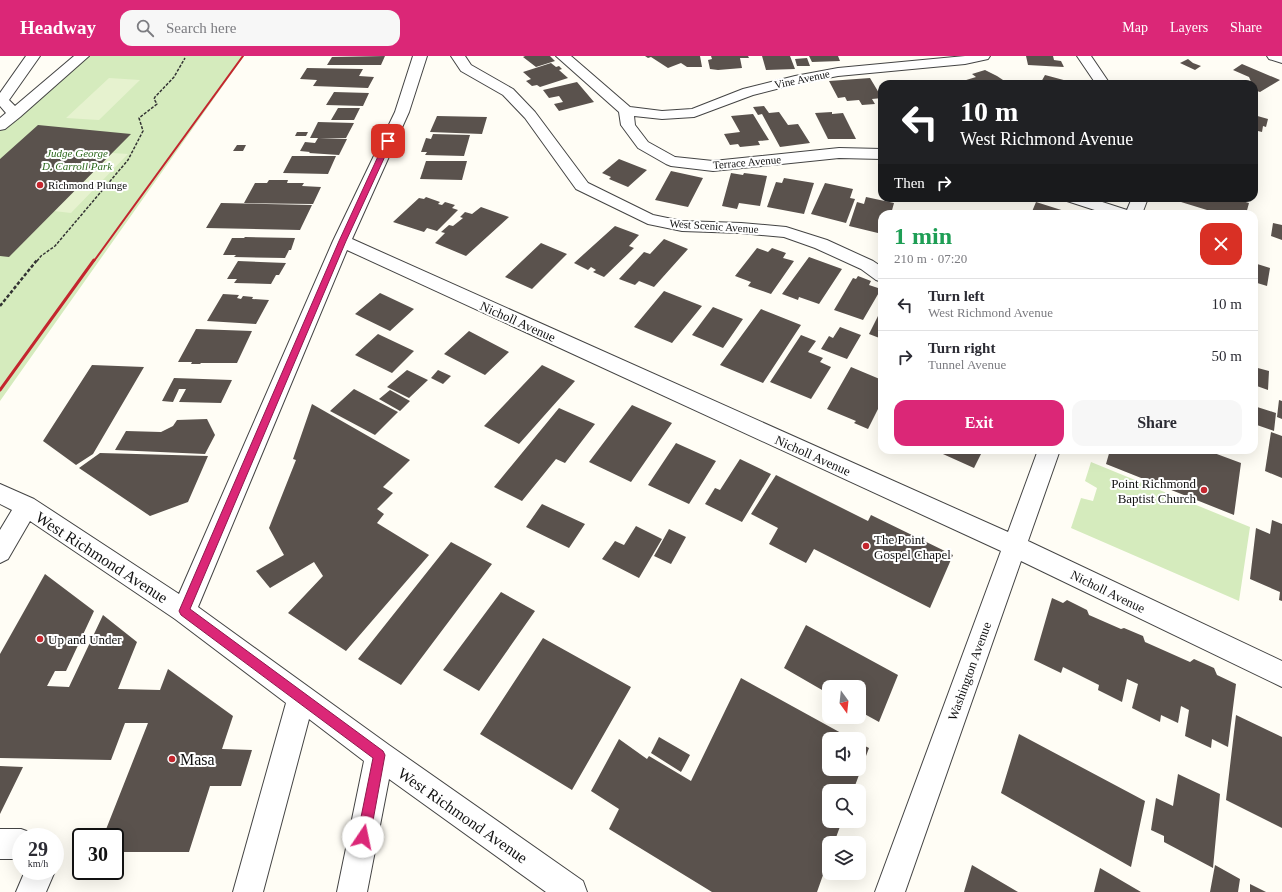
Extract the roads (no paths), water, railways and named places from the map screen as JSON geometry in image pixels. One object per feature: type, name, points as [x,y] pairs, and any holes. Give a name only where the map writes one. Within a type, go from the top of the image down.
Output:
[{"type":"street","points":[[15,114],[2,100],[33,56]]},
{"type":"street","points":[[0,126],[82,56]]},
{"type":"street","points":[[184,611],[342,241],[402,112],[420,56]]},
{"type":"street","name":"West Scenic Avenue","points":[[458,56],[466,68],[508,92],[530,115],[582,186],[648,220],[682,226],[741,228],[786,232],[821,244],[860,262],[878,273]]},
{"type":"street","points":[[563,56],[626,111]]},
{"type":"street","name":"Vine Avenue","points":[[626,111],[662,115],[694,112],[748,92],[802,78],[838,72],[982,56]]},
{"type":"street","points":[[1084,56],[1100,80]]},
{"type":"street","points":[[1274,56],[1282,59]]},
{"type":"street","name":"Terrace Avenue","points":[[626,111],[628,125],[643,145],[671,161],[713,166],[839,153],[878,154]]},
{"type":"street","points":[[1086,202],[1111,210]]},
{"type":"street","name":"Nicholl Avenue","points":[[342,241],[1014,546],[1282,674]]},
{"type":"street","name":"Washington Avenue","points":[[890,892],[1048,454]]},
{"type":"street","name":"West Richmond Avenue","points":[[0,493],[26,506],[184,611],[379,755],[572,892]]},
{"type":"street","points":[[0,552],[26,506]]},
{"type":"street","points":[[248,892],[301,697]]},
{"type":"street","points":[[352,892],[379,755]]},
{"type":"street","points":[[0,844],[12,844]]},
{"type":"street","points":[[31,892],[36,880]]},
{"type":"railway","points":[[94,261],[243,56]]},
{"type":"railway","points":[[0,390],[94,260]]},
{"type":"place","name":"Richmond Plunge","points":[[40,185]]},
{"type":"place","name":"Point Richmond Baptist Church","points":[[1204,490]]},
{"type":"place","name":"The Point Gospel Chapel","points":[[866,546]]},
{"type":"place","name":"Up and Under","points":[[40,639]]},
{"type":"place","name":"Masa","points":[[172,759]]},
{"type":"park label","name":"Judge George D. Carroll Park","points":[[77,159]]}]
